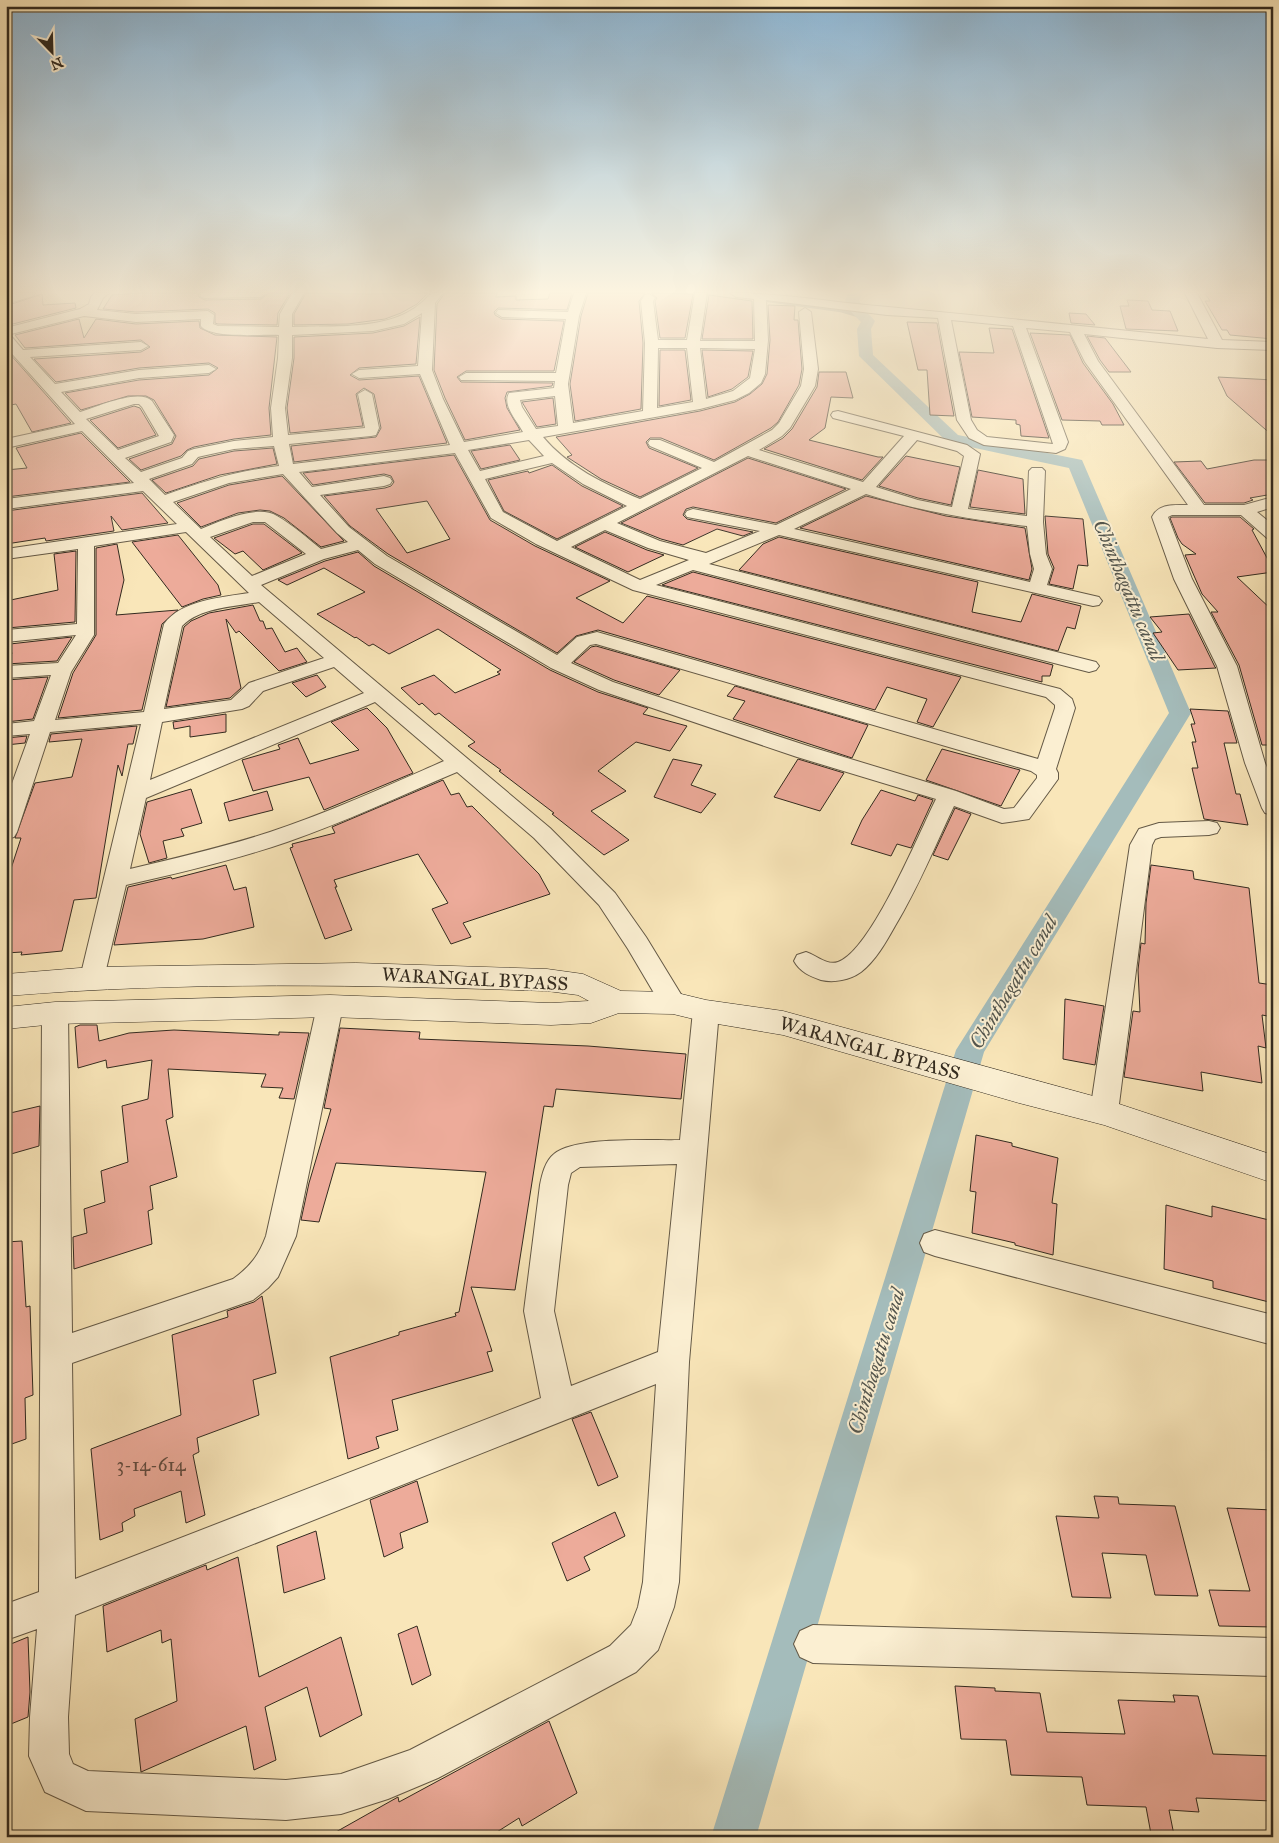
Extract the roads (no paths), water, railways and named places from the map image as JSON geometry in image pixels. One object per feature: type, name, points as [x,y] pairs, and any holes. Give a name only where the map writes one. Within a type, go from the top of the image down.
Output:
[{"type":"main road","name":"WARANGAL BYPASS","points":[[6,985],[92,978],[356,974],[547,980],[583,985],[617,1002],[673,1003],[706,1011],[783,1023],[1019,1090],[1104,1112],[1206,1145]]},
{"type":"main road","points":[[6,1018],[55,1013],[330,1006],[551,1014],[591,1012],[617,1002]]},
{"type":"main road","points":[[1206,1145],[1273,1151]]},
{"type":"main road","points":[[1206,1145],[1273,1169]]},
{"type":"street","points":[[42,379],[114,456],[256,589],[542,833],[607,899],[637,943],[673,1003]]},
{"type":"street","points":[[52,389],[110,379]]},
{"type":"street","points":[[282,379],[278,408],[281,442],[287,469],[343,530],[401,572],[558,664],[627,694],[804,752],[948,796],[1002,816],[1022,814],[1047,779],[1048,773],[1045,769],[597,638],[584,641],[558,664]]},
{"type":"street","points":[[429,379],[436,399],[497,515],[542,540],[638,586],[1052,693],[1065,703],[1065,708],[1045,769]]},
{"type":"street","points":[[494,379],[562,384]]},
{"type":"street","points":[[563,379],[566,428]]},
{"type":"street","points":[[650,379],[650,413]]},
{"type":"street","points":[[697,379],[700,405]]},
{"type":"street","points":[[162,501],[224,480],[261,471],[460,447],[700,405],[733,396],[757,379]]},
{"type":"street","points":[[558,547],[747,451],[776,433],[785,425],[808,386],[809,379]]},
{"type":"street","points":[[956,379],[964,420],[969,431],[976,438],[984,441],[1056,449],[1060,446],[1061,442],[1038,379]]},
{"type":"street","points":[[1104,379],[1199,509]]},
{"type":"street","points":[[562,384],[514,396],[514,403],[531,435],[570,470],[586,480],[639,505]]},
{"type":"street","points":[[6,504],[141,482],[200,452],[234,446],[371,432],[372,428],[365,394]]},
{"type":"street","points":[[6,444],[81,422],[133,400],[143,400],[167,435],[166,439],[114,456]]},
{"type":"street","points":[[838,416],[914,434],[962,448],[972,454],[959,513]]},
{"type":"street","points":[[638,586],[778,530],[866,488],[914,434]]},
{"type":"street","points":[[655,443],[714,467]]},
{"type":"street","points":[[747,451],[915,504],[959,513],[1035,522]]},
{"type":"street","points":[[476,477],[556,458]]},
{"type":"street","points":[[1037,471],[1035,522],[1038,554],[1042,558],[1043,569],[1037,589]]},
{"type":"street","points":[[308,492],[384,481]]},
{"type":"street","points":[[1273,502],[1245,510],[1170,510],[1162,513],[1160,517],[1182,579],[1227,666],[1255,763],[1273,808]]},
{"type":"street","points":[[1245,510],[1273,534]]},
{"type":"street","points":[[693,514],[778,530],[1093,601]]},
{"type":"street","points":[[6,554],[195,531],[265,516],[318,555]]},
{"type":"street","points":[[604,523],[642,541],[700,562],[1089,666]]},
{"type":"street","points":[[6,832],[63,668],[86,629],[86,544]]},
{"type":"street","points":[[92,978],[154,717],[172,624],[177,618],[192,611],[256,589],[318,555],[361,544]]},
{"type":"street","points":[[6,636],[86,629]]},
{"type":"street","points":[[6,730],[42,725],[154,717],[235,706],[243,703],[256,687],[337,660]]},
{"type":"street","points":[[6,672],[63,668]]},
{"type":"street","points":[[136,794],[378,694]]},
{"type":"street","points":[[116,880],[232,851],[285,835],[459,764]]},
{"type":"street","points":[[806,961],[819,970],[830,973],[841,971],[852,966],[870,948],[894,907],[948,796]]},
{"type":"street","points":[[1104,1112],[1141,845],[1147,834],[1159,830],[1209,828]]},
{"type":"street","points":[[58,1353],[242,1290],[261,1278],[274,1258],[281,1236],[330,1006]]},
{"type":"street","points":[[55,1013],[58,1353],[57,1604],[49,1718],[49,1756],[59,1778],[86,1791],[286,1800],[341,1794],[388,1779],[424,1764],[623,1659],[645,1637],[656,1607],[661,1582],[673,1362],[706,1011]]},
{"type":"street","points":[[559,1407],[539,1311],[554,1185],[558,1167],[564,1160],[579,1155],[693,1152]]},
{"type":"street","points":[[935,1243],[1273,1330]]},
{"type":"street","points":[[6,1622],[57,1604],[673,1362]]},
{"type":"street","points":[[813,1644],[1273,1657]]},
{"type":"waterway","name":"Chinthagattu canal","points":[[733,1837],[970,1050],[1180,713],[1076,464],[953,439],[890,379]]}]
